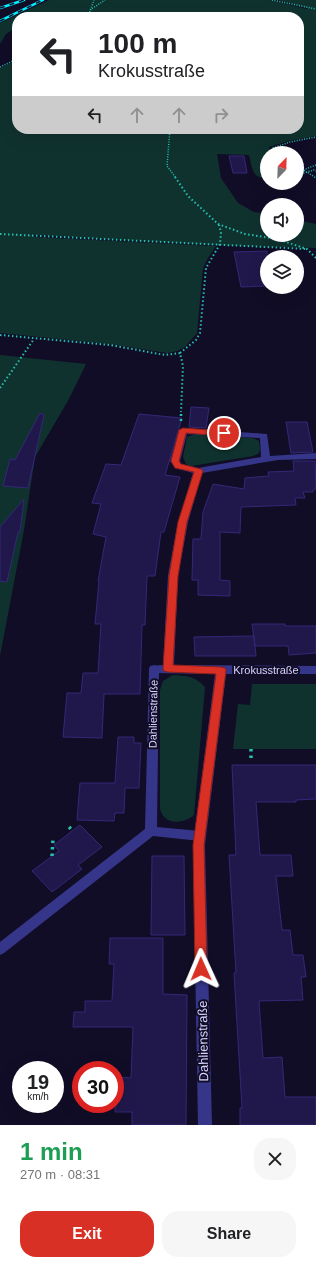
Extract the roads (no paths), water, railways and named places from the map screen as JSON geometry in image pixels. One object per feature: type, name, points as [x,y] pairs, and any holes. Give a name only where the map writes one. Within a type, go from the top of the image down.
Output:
[{"type":"street","points":[[266,459],[264,436],[183,430],[175,463],[178,466],[198,471],[266,459],[316,456]]},
{"type":"street","points":[[168,669],[173,576],[183,522],[198,471]]},
{"type":"street","name":"Krokusstraße","points":[[154,669],[316,670]]},
{"type":"street","name":"Dahlienstraße","points":[[205,1125],[199,852],[221,670]]},
{"type":"lane","name":"Dahlienstraße","points":[[151,831],[154,669]]},
{"type":"lane","points":[[0,949],[151,831],[200,836]]},
{"type":"railway","points":[[0,8],[24,0]]},
{"type":"railway","points":[[18,12],[43,0]]},
{"type":"railway","points":[[0,21],[12,15]]}]
